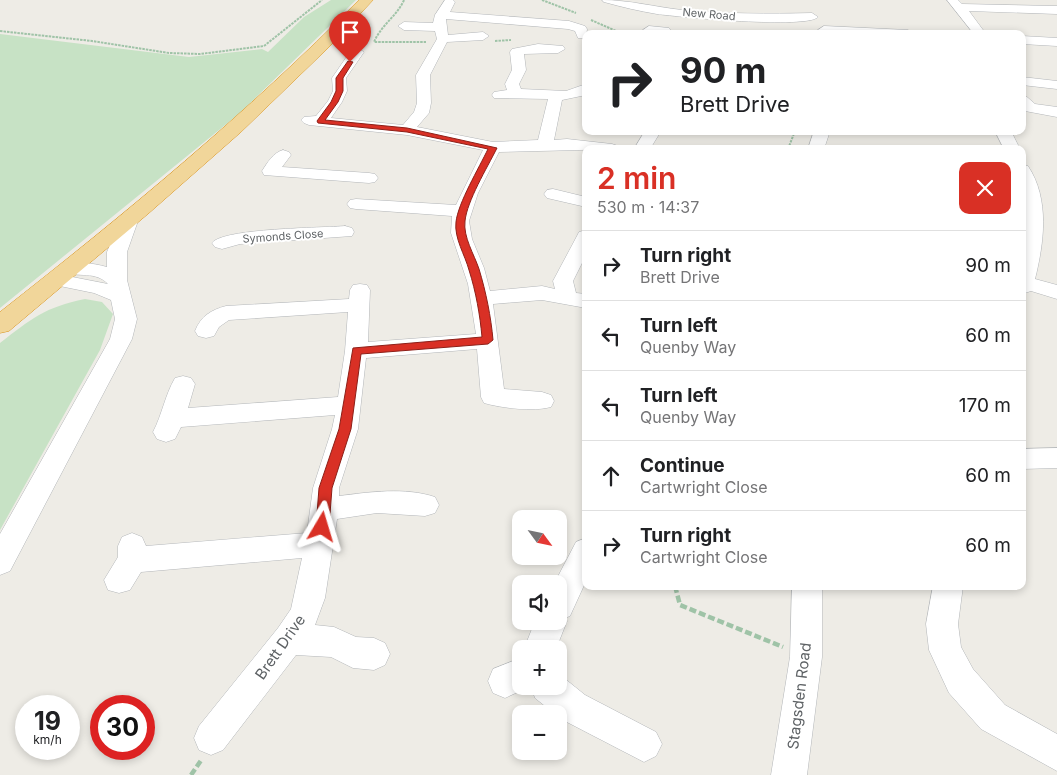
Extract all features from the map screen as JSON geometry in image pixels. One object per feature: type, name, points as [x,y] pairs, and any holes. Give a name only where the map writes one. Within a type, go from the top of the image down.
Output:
[{"type":"highway","points":[[0,325],[130,218],[264,101],[366,0]]},
{"type":"street","points":[[407,130],[420,113],[424,103],[423,75],[441,31],[450,0]]},
{"type":"street","name":"New Road","points":[[608,0],[644,8],[700,9],[754,18],[812,17]]},
{"type":"street","points":[[1026,0],[1037,9]]},
{"type":"street","points":[[794,4],[812,17],[822,30]]},
{"type":"street","points":[[955,4],[1057,10]]},
{"type":"street","points":[[955,4],[977,30]]},
{"type":"street","points":[[502,18],[512,7]]},
{"type":"street","points":[[441,31],[502,18],[537,24],[576,26],[580,29],[582,35]]},
{"type":"street","points":[[404,26],[483,36]]},
{"type":"street","points":[[1026,40],[1057,42]]},
{"type":"street","points":[[515,93],[512,84],[519,70],[517,52],[524,50],[558,50]]},
{"type":"street","points":[[357,52],[339,78],[340,91],[335,102],[315,121],[407,130],[493,148],[588,145]]},
{"type":"street","points":[[1026,82],[1057,86]]},
{"type":"street","points":[[499,95],[515,93],[572,95],[582,91]]},
{"type":"street","points":[[550,146],[546,140],[556,95]]},
{"type":"street","points":[[1026,104],[1057,98]]},
{"type":"street","points":[[1026,104],[1057,112]]},
{"type":"street","points":[[493,148],[463,211],[460,223],[462,235],[474,269],[486,319],[494,397],[542,401]]},
{"type":"street","name":"Symonds Close","points":[[219,243],[239,238],[345,237],[356,204],[370,174],[270,171],[283,155]]},
{"type":"street","points":[[1026,180],[1034,201],[1035,216],[1030,260],[1026,274]]},
{"type":"street","points":[[553,194],[582,201]]},
{"type":"street","points":[[356,204],[463,211]]},
{"type":"street","points":[[0,562],[121,338],[126,319],[118,288],[117,252],[130,218]]},
{"type":"street","points":[[577,299],[563,282],[582,244]]},
{"type":"street","points":[[63,274],[99,288],[118,288]]},
{"type":"street","points":[[1026,286],[1057,292]]},
{"type":"street","points":[[481,299],[542,293],[577,299]]},
{"type":"street","name":"Brett Drive","points":[[206,331],[208,324],[226,313],[359,297],[356,351],[345,429],[326,488],[326,509],[320,544],[304,616],[289,639],[211,738]]},
{"type":"street","points":[[356,351],[488,340]]},
{"type":"street","points":[[182,384],[170,425],[349,405]]},
{"type":"street","points":[[1026,460],[1057,458]]},
{"type":"street","points":[[326,509],[377,502],[425,504]]},
{"type":"street","points":[[128,561],[320,544]]},
{"type":"street","points":[[567,589],[582,558]]},
{"type":"street","name":"Stagsden Road","points":[[789,775],[806,657],[807,590]]},
{"type":"street","points":[[947,590],[942,624],[943,633],[946,650],[961,681],[993,717],[1057,753]]},
{"type":"street","points":[[289,639],[334,642],[353,652],[374,654]]},
{"type":"street","points":[[558,695],[573,707],[644,744]]},
{"type":"path","points":[[0,31],[92,41],[169,53],[200,54],[264,46],[322,0]]},
{"type":"path","points":[[405,1],[386,21],[374,42],[441,31]]},
{"type":"path","points":[[676,590],[680,605],[806,657]]},
{"type":"green space","points":[[331,0],[356,0],[240,113],[0,308],[0,34],[189,57],[262,49],[268,52],[304,17]]},
{"type":"green space","points":[[85,299],[102,302],[113,314],[100,350],[0,530],[0,343],[39,315],[59,306]]},
{"type":"route","points":[[322,527],[326,509],[326,488],[345,429],[356,351],[488,340],[486,319],[460,223],[463,211],[493,148],[407,130],[320,121],[335,102],[340,91],[339,78],[350,62]]}]
